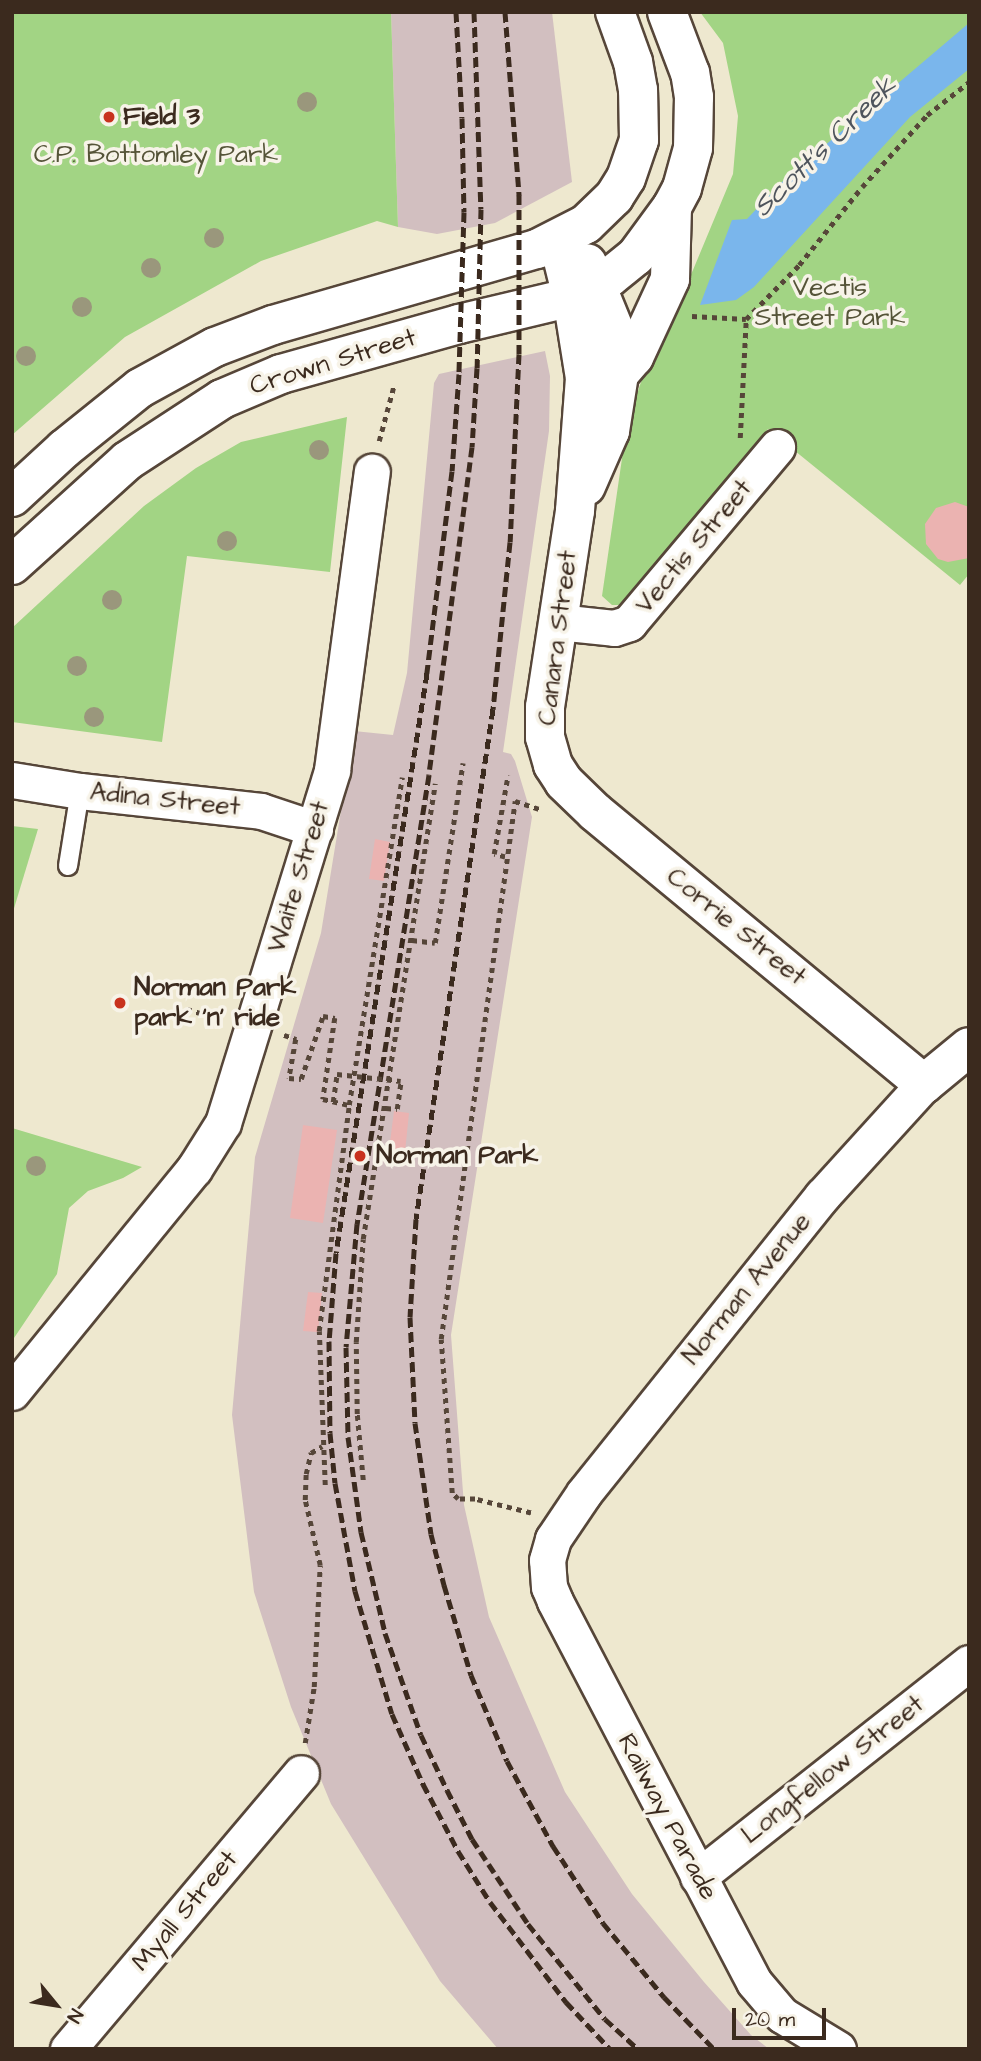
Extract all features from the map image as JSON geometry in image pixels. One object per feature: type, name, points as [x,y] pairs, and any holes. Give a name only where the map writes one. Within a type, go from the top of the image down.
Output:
[{"type":"main road","points":[[566,236],[614,197],[626,178],[639,140],[638,89],[633,62],[615,12]]},
{"type":"main road","points":[[619,373],[634,356],[670,279],[672,207],[682,188],[693,148],[694,97],[684,52],[667,12]]},
{"type":"main road","name":"Crown Street","points":[[12,565],[127,461],[222,399],[281,374],[584,291],[636,256],[672,207]]},
{"type":"main road","name":"Canara Street","points":[[553,765],[544,723],[575,511],[586,378],[584,291],[566,236]]},
{"type":"main road","name":"Crown Street","points":[[12,497],[64,449],[131,394],[215,347],[273,325],[523,253],[566,236]]},
{"type":"main road","name":"Canara Street","points":[[575,511],[610,431],[619,373],[614,329],[584,291]]},
{"type":"main road","name":"Corrie Street","points":[[553,765],[568,787],[595,812],[924,1084]]},
{"type":"main road","name":"Norman Avenue","points":[[924,1084],[969,1047]]},
{"type":"street","name":"Vectis Street","points":[[558,622],[614,628],[629,623],[770,456]]},
{"type":"street","name":"Waite Street","points":[[12,1392],[120,1239],[194,1169],[223,1123],[315,829],[336,747],[372,472]]},
{"type":"street","name":"Adina Street","points":[[12,780],[80,792],[261,811],[315,829]]},
{"type":"street","name":"Norman Avenue","points":[[549,1551],[579,1500],[822,1196],[924,1084]]},
{"type":"street","name":"Railway Parade","points":[[549,1551],[547,1573],[555,1601],[754,1982],[770,2004],[795,2024],[838,2049]]},
{"type":"street","name":"Longfellow Street","points":[[698,1877],[969,1663]]},
{"type":"street","name":"Myall Street","points":[[68,2049],[301,1773]]},
{"type":"lane","points":[[68,866],[80,792]]},
{"type":"path","points":[[770,456],[739,441],[746,319],[799,265],[862,187],[928,116],[969,82]]},
{"type":"path","points":[[678,315],[746,319]]},
{"type":"path","points":[[372,472],[394,384]]},
{"type":"path","points":[[412,940],[435,943],[463,763]]},
{"type":"path","points":[[505,857],[494,854],[508,775]]},
{"type":"path","points":[[325,1485],[319,1331],[349,1104],[402,777]]},
{"type":"path","points":[[363,1480],[357,1414],[356,1342],[363,1239],[386,1108],[435,784]]},
{"type":"path","points":[[537,1514],[475,1499],[458,1499],[452,1493],[441,1339],[497,943],[505,857],[515,801],[547,812]]},
{"type":"path","points":[[187,1009],[229,1022]]},
{"type":"path","points":[[282,1035],[296,1039],[289,1078],[301,1079],[323,1016],[335,1018],[323,1099],[349,1104]]},
{"type":"path","points":[[333,1102],[337,1074],[401,1081],[397,1109],[386,1108]]},
{"type":"path","points":[[301,1773],[314,1687],[320,1565],[305,1500],[306,1474],[311,1453],[322,1446]]},
{"type":"shaded area","points":[[391,12],[552,12],[572,182],[495,223],[437,234],[398,227]]},
{"type":"shaded area","points":[[545,351],[550,376],[549,431],[503,752],[511,754],[515,761],[532,817],[451,1335],[464,1505],[489,1617],[565,1792],[632,1894],[704,1982],[751,2035],[769,2049],[498,2049],[440,1981],[331,1804],[291,1707],[254,1592],[232,1415],[255,1157],[321,933],[354,731],[393,735],[407,673],[434,383],[439,374]]},
{"type":"green space","name":"C.P. Bottomley Park","points":[[12,12],[391,12],[398,227],[377,221],[261,261],[125,337],[12,435]]},
{"type":"green space","name":"Vectis Street Park","points":[[700,12],[969,12],[969,574],[960,585],[768,429],[637,592],[619,605],[612,605],[602,596],[627,424],[645,370],[693,270],[733,174],[738,116],[723,43]]},
{"type":"green space","points":[[347,417],[330,572],[187,556],[162,742],[12,722],[12,628],[144,506],[196,468],[241,442]]},
{"type":"green space","points":[[12,826],[38,829],[12,915]]},
{"type":"green space","points":[[12,1128],[142,1167],[123,1178],[88,1191],[69,1208],[57,1274],[12,1341]]},
{"type":"water","name":"Scott's Creek","points":[[969,23],[969,69],[910,117],[754,287],[736,300],[700,305],[732,220],[747,219],[783,181]]},
{"type":"building","points":[[955,502],[969,507],[969,558],[948,562],[938,559],[926,544],[925,524],[936,508]]},
{"type":"building","points":[[375,839],[390,842],[384,881],[369,879]]},
{"type":"building","points":[[394,1111],[409,1113],[405,1152],[389,1150]]},
{"type":"building","name":"Norman Park","points":[[303,1125],[337,1130],[323,1223],[290,1218]]},
{"type":"building","points":[[308,1292],[322,1293],[318,1332],[303,1331]]},
{"type":"railway","points":[[456,12],[464,212],[459,374],[452,471],[427,673],[336,1253],[329,1341],[330,1433],[335,1483],[355,1591],[392,1714],[423,1784],[458,1851],[490,1902],[566,2002],[610,2049]]},
{"type":"railway","points":[[474,12],[481,209],[472,447],[429,775],[357,1224],[346,1347],[348,1437],[361,1532],[385,1633],[421,1735],[447,1790],[472,1839],[528,1924],[605,2019],[638,2049]]},
{"type":"railway","points":[[505,12],[519,195],[519,354],[510,542],[493,709],[416,1219],[410,1317],[415,1423],[431,1534],[444,1585],[471,1675],[507,1761],[553,1846],[603,1923],[664,1997],[714,2049]]},
{"type":"place","name":"Field 3","points":[[109,117]]},
{"type":"place","name":"Norman Park park 'n' ride","points":[[120,1003]]},
{"type":"place","name":"Norman Park","points":[[360,1156]]}]
